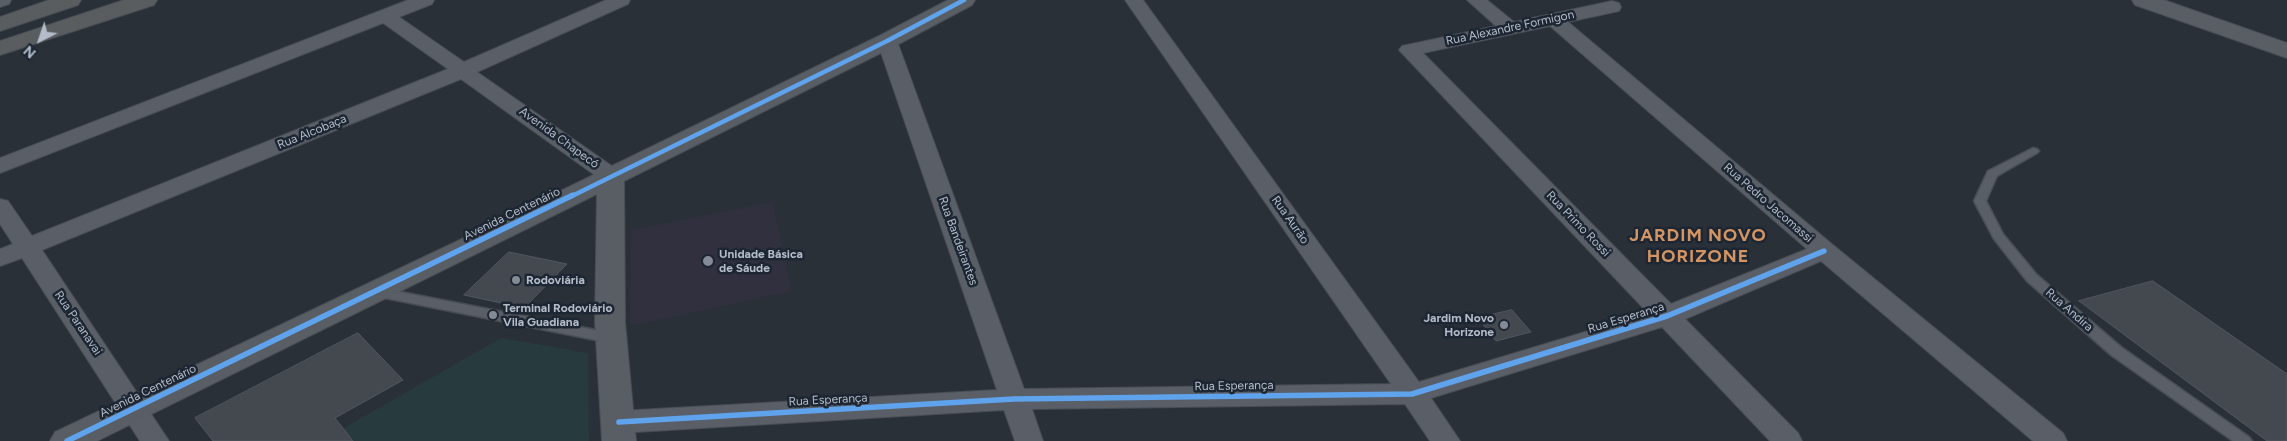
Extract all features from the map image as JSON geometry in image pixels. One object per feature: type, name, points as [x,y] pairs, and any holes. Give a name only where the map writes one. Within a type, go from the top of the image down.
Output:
[{"type":"highway","points":[[0,24],[70,0]]},
{"type":"highway","points":[[0,42],[120,0]]},
{"type":"highway","points":[[0,48],[146,0]]},
{"type":"street","points":[[0,166],[426,0]]},
{"type":"street","name":"Rua Alcobaça","points":[[0,258],[464,70],[621,0]]},
{"type":"street","name":"Avenida Centenário","points":[[67,441],[612,176],[964,0]]},
{"type":"street","name":"Rua Aurão","points":[[1134,0],[1446,441]]},
{"type":"street","points":[[1476,0],[1511,28]]},
{"type":"street","points":[[2143,0],[2287,50]]},
{"type":"street","name":"Rua Alexandre Formigon","points":[[1409,50],[1612,7]]},
{"type":"street","name":"Avenida Chapecó","points":[[386,16],[612,176],[611,338],[619,431]]},
{"type":"street","name":"Rua Pedro Jacomassi","points":[[1553,19],[1824,251],[2053,441]]},
{"type":"street","name":"Rua Bandeirantes","points":[[887,40],[1030,441]]},
{"type":"street","name":"Rua Primo Rossi","points":[[1409,50],[1788,441]]},
{"type":"street","name":"Rua Paranavai","points":[[0,206],[155,441]]},
{"type":"street","name":"Rua Esperança","points":[[619,431],[1014,399],[1412,394],[1667,316],[1824,251]]},
{"type":"lane","name":"Rua Andira","points":[[2033,151],[1992,174],[1980,201],[1998,236],[2032,278],[2116,351],[2244,441]]},
{"type":"lane","points":[[375,292],[611,338]]},
{"type":"shaded area","name":"Unidade Básica de Sáude","points":[[773,202],[791,291],[630,326],[631,230]]},
{"type":"green space","points":[[501,338],[588,353],[589,441],[321,441]]},
{"type":"building","name":"Rodoviária","points":[[509,252],[567,264],[524,308],[464,295]]},
{"type":"building","points":[[2153,281],[2287,374],[2287,441],[2267,441],[2079,301]]},
{"type":"building","name":"Jardim Novo Horizone","points":[[1512,310],[1531,332],[1496,341],[1478,318]]},
{"type":"building","points":[[358,333],[403,380],[335,418],[353,441],[213,441],[195,418]]},
{"type":"cycle path","points":[[67,441],[887,41],[964,0]]},
{"type":"cycle path","points":[[619,422],[1014,399],[1412,394],[1667,316],[1824,251]]},
{"type":"place","name":"Unidade Básica de Sáude","points":[[708,261]]},
{"type":"place","name":"Rodoviária","points":[[516,280]]},
{"type":"place","name":"Terminal Rodoviário Vila Guadiana","points":[[493,315]]},
{"type":"place","name":"Jardim Novo Horizone","points":[[1504,325]]},
{"type":"district","name":"JARDIM NOVO HORIZONE","points":[[1698,246]]}]
